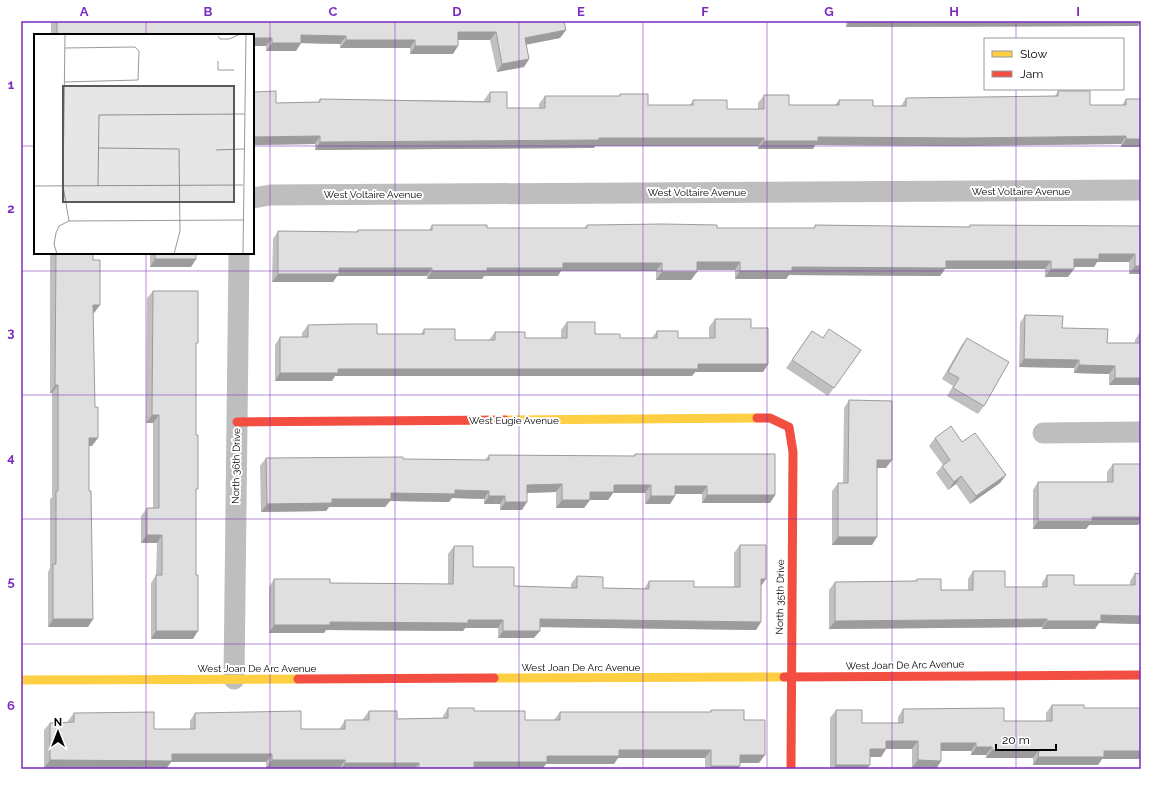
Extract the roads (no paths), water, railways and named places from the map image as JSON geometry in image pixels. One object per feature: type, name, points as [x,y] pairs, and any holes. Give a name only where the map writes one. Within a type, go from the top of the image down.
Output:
[{"type":"street","name":"West Voltaire Avenue","points":[[254,198],[270,194],[1141,190]]},
{"type":"street","name":"North 36th Drive","points":[[234,679],[239,254]]},
{"type":"street","name":"West Eugie Avenue","points":[[237,422],[770,418],[789,427]]},
{"type":"street","name":"North 35th Drive","points":[[789,427],[793,452],[790,677],[791,769]]},
{"type":"street","points":[[1043,433],[1141,432]]},
{"type":"street","name":"West Joan De Arc Avenue","points":[[21,680],[1141,675]]}]
